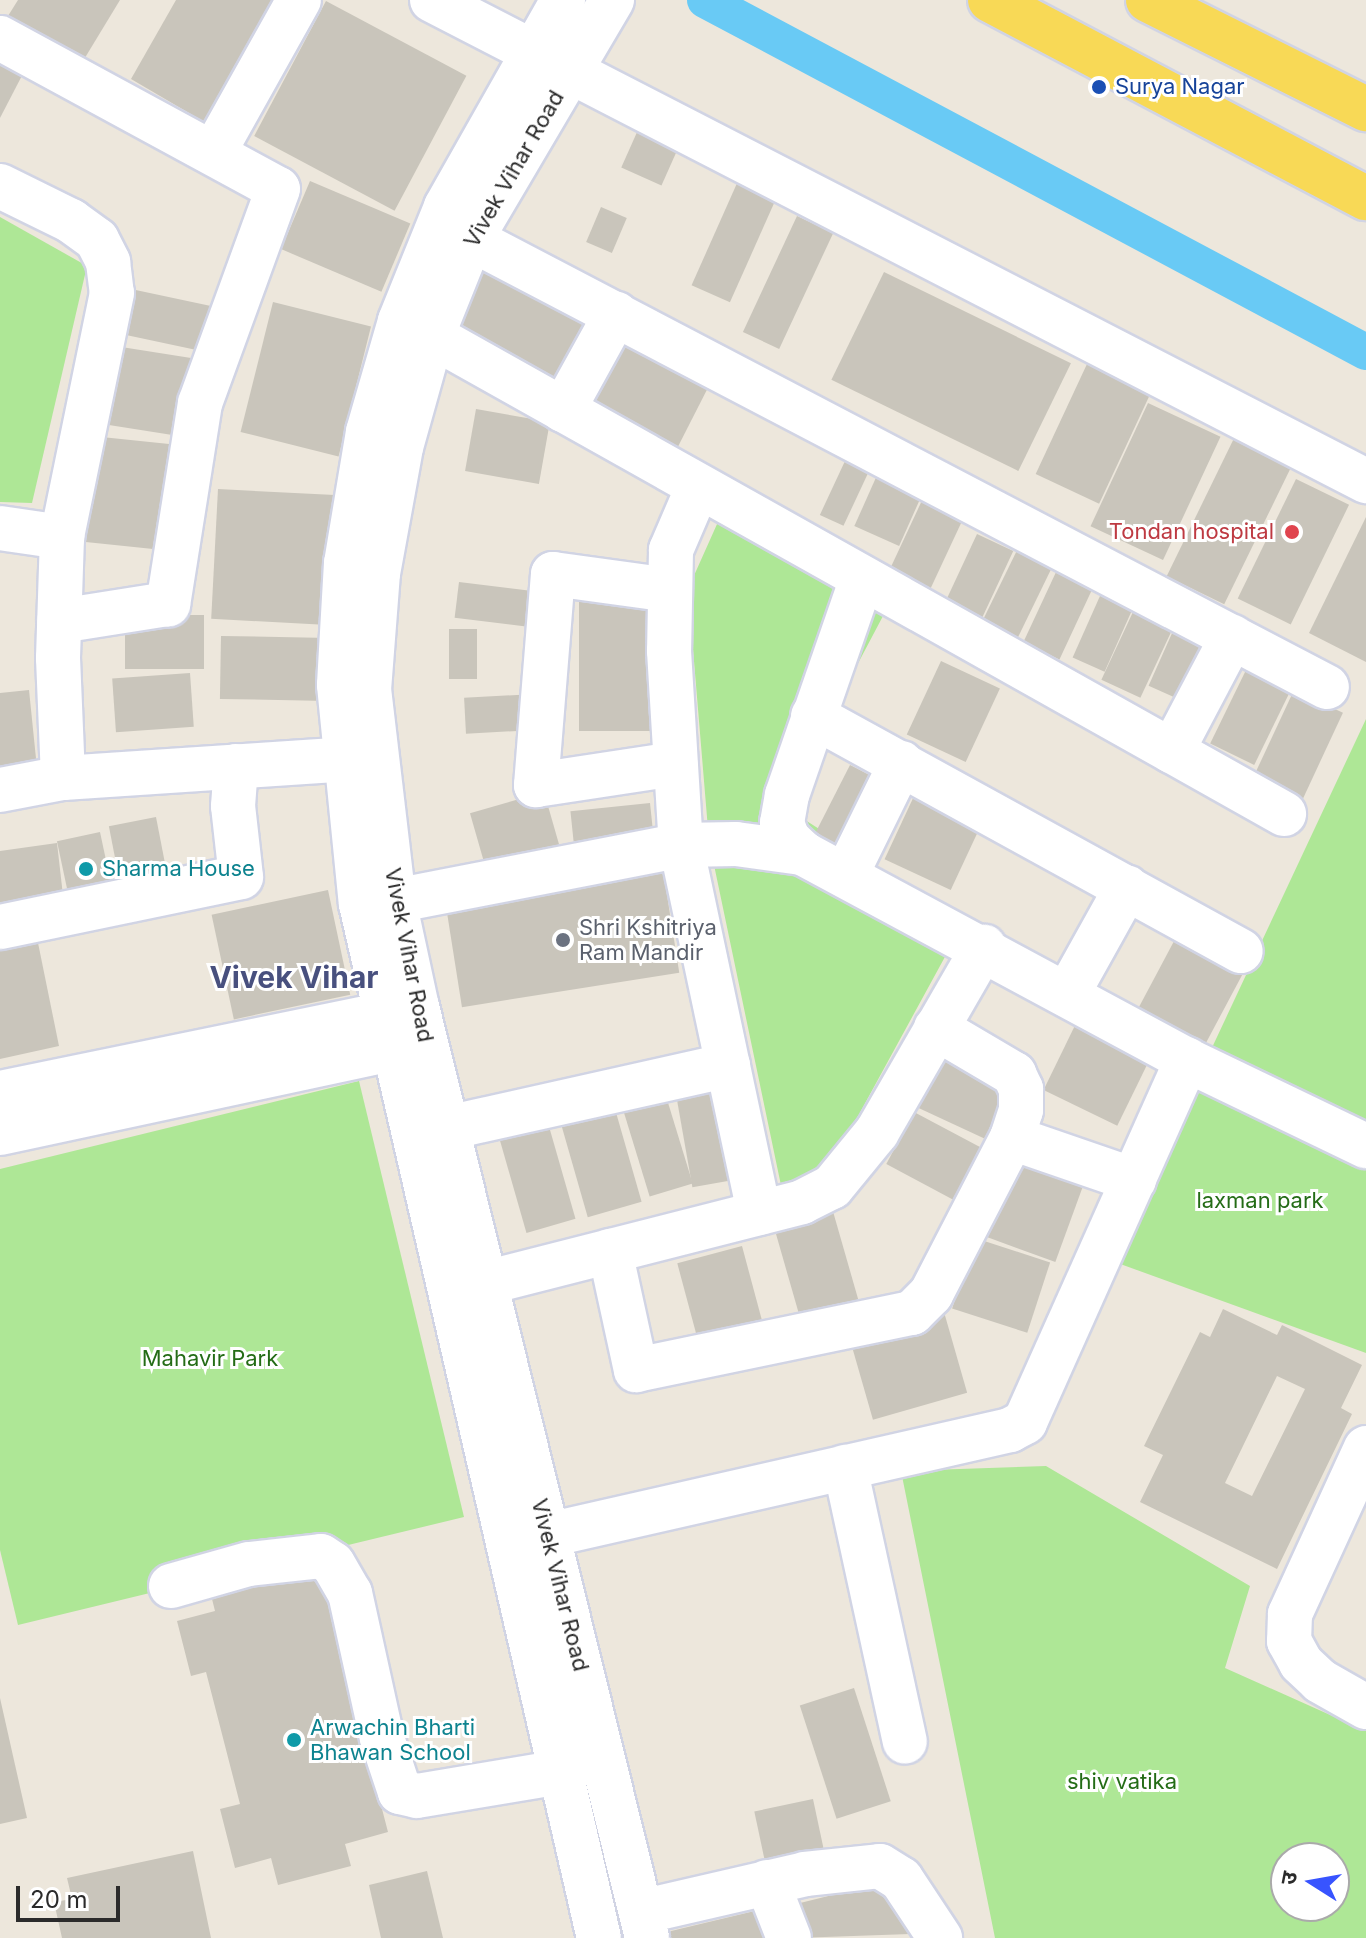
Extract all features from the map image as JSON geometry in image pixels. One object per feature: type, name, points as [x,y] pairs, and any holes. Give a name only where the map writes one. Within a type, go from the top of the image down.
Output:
[{"type":"main road","points":[[990,0],[1366,198]]},
{"type":"main road","points":[[1152,1],[1366,109]]},
{"type":"street","points":[[214,152],[299,0]]},
{"type":"street","points":[[432,0],[1366,481]]},
{"type":"street","name":"Vivek Vihar Road","points":[[563,0],[552,64],[471,239],[432,336],[401,447],[378,573],[363,758],[361,904],[405,1028],[447,1128],[644,1925]]},
{"type":"street","name":"Vivek Vihar Road","points":[[599,1938],[560,1772],[405,1028],[394,901],[363,758],[339,685],[346,563],[368,432],[427,250],[446,207],[552,64],[610,4]]},
{"type":"street","points":[[0,38],[278,189],[200,403],[168,604],[59,621]]},
{"type":"street","points":[[0,186],[71,221],[97,240],[108,262],[112,293],[62,537],[59,621],[63,778]]},
{"type":"street","points":[[471,239],[1327,687]]},
{"type":"street","points":[[563,410],[616,314]]},
{"type":"street","points":[[432,336],[1284,814]]},
{"type":"street","points":[[698,487],[671,550],[675,764],[681,845],[759,1213]]},
{"type":"street","points":[[0,528],[62,537]]},
{"type":"street","points":[[670,590],[553,574],[536,785],[675,764]]},
{"type":"street","points":[[862,579],[813,716],[782,823],[788,839],[803,853],[984,947],[1187,1060],[1366,1146]]},
{"type":"street","points":[[1172,751],[1232,637]]},
{"type":"street","points":[[813,716],[1241,951]]},
{"type":"street","points":[[0,790],[63,778],[363,758]]},
{"type":"street","points":[[846,875],[901,763]]},
{"type":"street","points":[[0,927],[241,877],[233,806],[236,766]]},
{"type":"street","points":[[394,901],[681,845],[736,844],[803,853]]},
{"type":"street","points":[[1068,993],[1127,887]]},
{"type":"street","points":[[485,1283],[759,1213],[832,1187],[877,1132],[984,947]]},
{"type":"street","points":[[0,1093],[405,1028]]},
{"type":"street","points":[[0,1133],[405,1028]]},
{"type":"street","points":[[610,1251],[636,1370],[898,1318],[924,1305],[1012,1138],[1021,1110],[1021,1089],[1014,1074],[936,1028]]},
{"type":"street","points":[[548,1535],[1025,1422],[1187,1060]]},
{"type":"street","points":[[447,1128],[728,1065]]},
{"type":"street","points":[[1012,1138],[1134,1180]]},
{"type":"street","points":[[1366,1448],[1290,1614],[1289,1641],[1301,1663],[1320,1681],[1366,1707]]},
{"type":"street","points":[[845,1467],[905,1742]]},
{"type":"street","points":[[171,1586],[249,1564],[305,1554],[321,1556],[333,1564],[350,1593],[382,1738],[400,1792],[417,1796],[560,1772]]},
{"type":"street","points":[[644,1925],[767,1882],[880,1866],[901,1879],[939,1938]]},
{"type":"street","points":[[767,1882],[789,1938]]},
{"type":"green space","points":[[0,217],[87,266],[32,503],[0,502]]},
{"type":"green space","points":[[726,504],[883,616],[789,794],[788,809],[964,922],[821,1184],[783,1195],[709,841],[688,589]]},
{"type":"green space","name":"laxman park","points":[[1366,719],[1366,1353],[1112,1261]]},
{"type":"green space","name":"Mahavir Park","points":[[359,1081],[464,1517],[18,1625],[0,1550],[0,1169]]},
{"type":"green space","name":"shiv vatika","points":[[1046,1466],[1250,1586],[1225,1668],[1366,1731],[1366,1938],[995,1938],[901,1471]]},
{"type":"building","points":[[18,0],[120,0],[83,61],[8,16]]},
{"type":"building","points":[[176,0],[277,0],[206,123],[131,79]]},
{"type":"building","points":[[326,1],[466,76],[395,211],[254,136]]},
{"type":"building","points":[[0,49],[28,64],[0,118]]},
{"type":"building","points":[[642,121],[682,139],[661,185],[621,168]]},
{"type":"building","points":[[742,172],[780,189],[730,302],[692,285]]},
{"type":"building","points":[[310,181],[410,224],[381,292],[281,249]]},
{"type":"building","points":[[601,207],[627,218],[612,253],[586,242]]},
{"type":"building","points":[[797,216],[833,233],[779,349],[743,332]]},
{"type":"building","points":[[490,260],[597,314],[556,395],[449,340]]},
{"type":"building","points":[[884,272],[1071,363],[1018,471],[831,380]]},
{"type":"building","points":[[131,289],[219,308],[209,353],[121,334]]},
{"type":"building","points":[[273,302],[371,326],[339,456],[241,432]]},
{"type":"building","points":[[627,333],[713,377],[672,459],[585,415]]},
{"type":"building","points":[[115,346],[199,359],[187,437],[103,424]]},
{"type":"building","points":[[1094,349],[1157,379],[1099,504],[1036,474]]},
{"type":"building","points":[[1148,403],[1221,437],[1163,560],[1091,526]]},
{"type":"building","points":[[476,409],[550,422],[539,484],[465,471]]},
{"type":"building","points":[[1239,428],[1297,456],[1224,604],[1167,576]]},
{"type":"building","points":[[92,436],[183,446],[172,551],[81,541]]},
{"type":"building","points":[[852,446],[876,457],[843,526],[820,515]]},
{"type":"building","points":[[882,464],[927,484],[899,546],[854,526]]},
{"type":"building","points":[[1296,479],[1349,505],[1291,624],[1238,599]]},
{"type":"building","points":[[218,489],[335,495],[328,625],[211,619]]},
{"type":"building","points":[[925,494],[966,513],[929,592],[888,573]]},
{"type":"building","points":[[1366,517],[1366,662],[1309,633]]},
{"type":"building","points":[[977,534],[1013,551],[982,619],[945,602]]},
{"type":"building","points":[[1021,542],[1056,559],[1016,641],[981,624]]},
{"type":"building","points":[[1057,570],[1093,587],[1059,659],[1023,643]]},
{"type":"building","points":[[1108,578],[1140,592],[1105,672],[1073,657]]},
{"type":"building","points":[[459,582],[536,592],[532,627],[455,618]]},
{"type":"building","points":[[579,592],[662,592],[662,731],[579,731]]},
{"type":"building","points":[[1139,599],[1178,617],[1140,698],[1101,680]]},
{"type":"building","points":[[125,615],[204,615],[204,669],[125,669]]},
{"type":"building","points":[[449,629],[477,629],[477,679],[449,679]]},
{"type":"building","points":[[1173,631],[1218,651],[1193,706],[1149,686]]},
{"type":"building","points":[[221,636],[329,638],[328,701],[220,699]]},
{"type":"building","points":[[941,661],[1000,688],[966,762],[907,734]]},
{"type":"building","points":[[1247,668],[1291,689],[1254,765],[1210,743]]},
{"type":"building","points":[[190,673],[194,727],[116,732],[112,678]]},
{"type":"building","points":[[29,690],[38,778],[0,783],[0,693]]},
{"type":"building","points":[[1294,690],[1343,713],[1302,802],[1253,779]]},
{"type":"building","points":[[535,694],[537,730],[466,734],[464,698]]},
{"type":"building","points":[[850,765],[880,780],[841,858],[811,843]]},
{"type":"building","points":[[544,792],[561,852],[487,873],[470,813]]},
{"type":"building","points":[[915,794],[981,825],[951,890],[885,859]]},
{"type":"building","points":[[650,803],[653,833],[574,841],[570,811]]},
{"type":"building","points":[[156,817],[169,886],[122,895],[109,826]]},
{"type":"building","name":"Sharma House","points":[[100,832],[113,895],[70,904],[57,841]]},
{"type":"building","points":[[57,843],[65,913],[0,919],[0,851]]},
{"type":"building","name":"Shri Kshitriya Ram Mandir","points":[[663,870],[679,973],[462,1007],[446,904]]},
{"type":"building","points":[[328,890],[350,995],[234,1019],[212,915]]},
{"type":"building","points":[[1181,928],[1248,964],[1198,1057],[1131,1022]]},
{"type":"building","points":[[36,933],[59,1046],[0,1059],[0,940]]},
{"type":"building","points":[[1083,1009],[1157,1045],[1117,1126],[1044,1090]]},
{"type":"building","points":[[940,1055],[1017,1091],[993,1143],[916,1107]]},
{"type":"building","points":[[730,1078],[748,1177],[692,1187],[675,1088]]},
{"type":"building","points":[[662,1083],[693,1183],[650,1197],[619,1096]]},
{"type":"building","points":[[611,1095],[642,1202],[588,1217],[557,1110]]},
{"type":"building","points":[[914,1112],[992,1153],[964,1205],[886,1164]]},
{"type":"building","points":[[546,1116],[575,1219],[526,1233],[497,1130]]},
{"type":"building","points":[[1017,1148],[1087,1174],[1055,1262],[985,1236]]},
{"type":"building","points":[[832,1208],[858,1300],[800,1317],[773,1225]]},
{"type":"building","points":[[975,1238],[1050,1262],[1027,1333],[952,1308]]},
{"type":"building","points":[[742,1246],[767,1338],[702,1355],[677,1263]]},
{"type":"building","points":[[1223,1309],[1277,1335],[1282,1325],[1362,1365],[1341,1408],[1352,1414],[1277,1569],[1140,1502],[1163,1455],[1144,1446],[1200,1332],[1210,1337]],"holes":[[[1277,1376],[1305,1389],[1252,1496],[1225,1483]]]},
{"type":"building","points":[[944,1312],[967,1393],[873,1420],[850,1339]]},
{"type":"building","name":"Arwachin Bharti Bhawan School","points":[[319,1567],[388,1832],[345,1844],[351,1866],[278,1885],[271,1858],[235,1868],[220,1809],[240,1804],[206,1672],[191,1676],[177,1621],[215,1611],[211,1595]]},
{"type":"building","points":[[854,1688],[891,1801],[837,1819],[800,1706]]},
{"type":"building","points":[[0,1698],[27,1818],[0,1824]]},
{"type":"building","points":[[813,1799],[824,1852],[766,1864],[754,1811]]},
{"type":"building","points":[[193,1851],[211,1938],[62,1938],[54,1902],[72,1899],[67,1878]]},
{"type":"building","points":[[427,1871],[443,1938],[381,1938],[369,1885]]},
{"type":"building","points":[[897,1879],[910,1934],[796,1938],[788,1906]]},
{"type":"building","points":[[763,1909],[770,1938],[668,1938],[667,1932]]},
{"type":"waterway","points":[[705,0],[1366,352]]},
{"type":"place","name":"Surya Nagar","points":[[1099,87]]},
{"type":"place","name":"Tondan hospital","points":[[1292,532]]},
{"type":"place","name":"Sharma House","points":[[86,869]]},
{"type":"place","name":"Shri Kshitriya Ram Mandir","points":[[563,940]]},
{"type":"place","name":"Arwachin Bharti Bhawan School","points":[[294,1740]]},
{"type":"district","name":"Vivek Vihar","points":[[294,977]]}]
